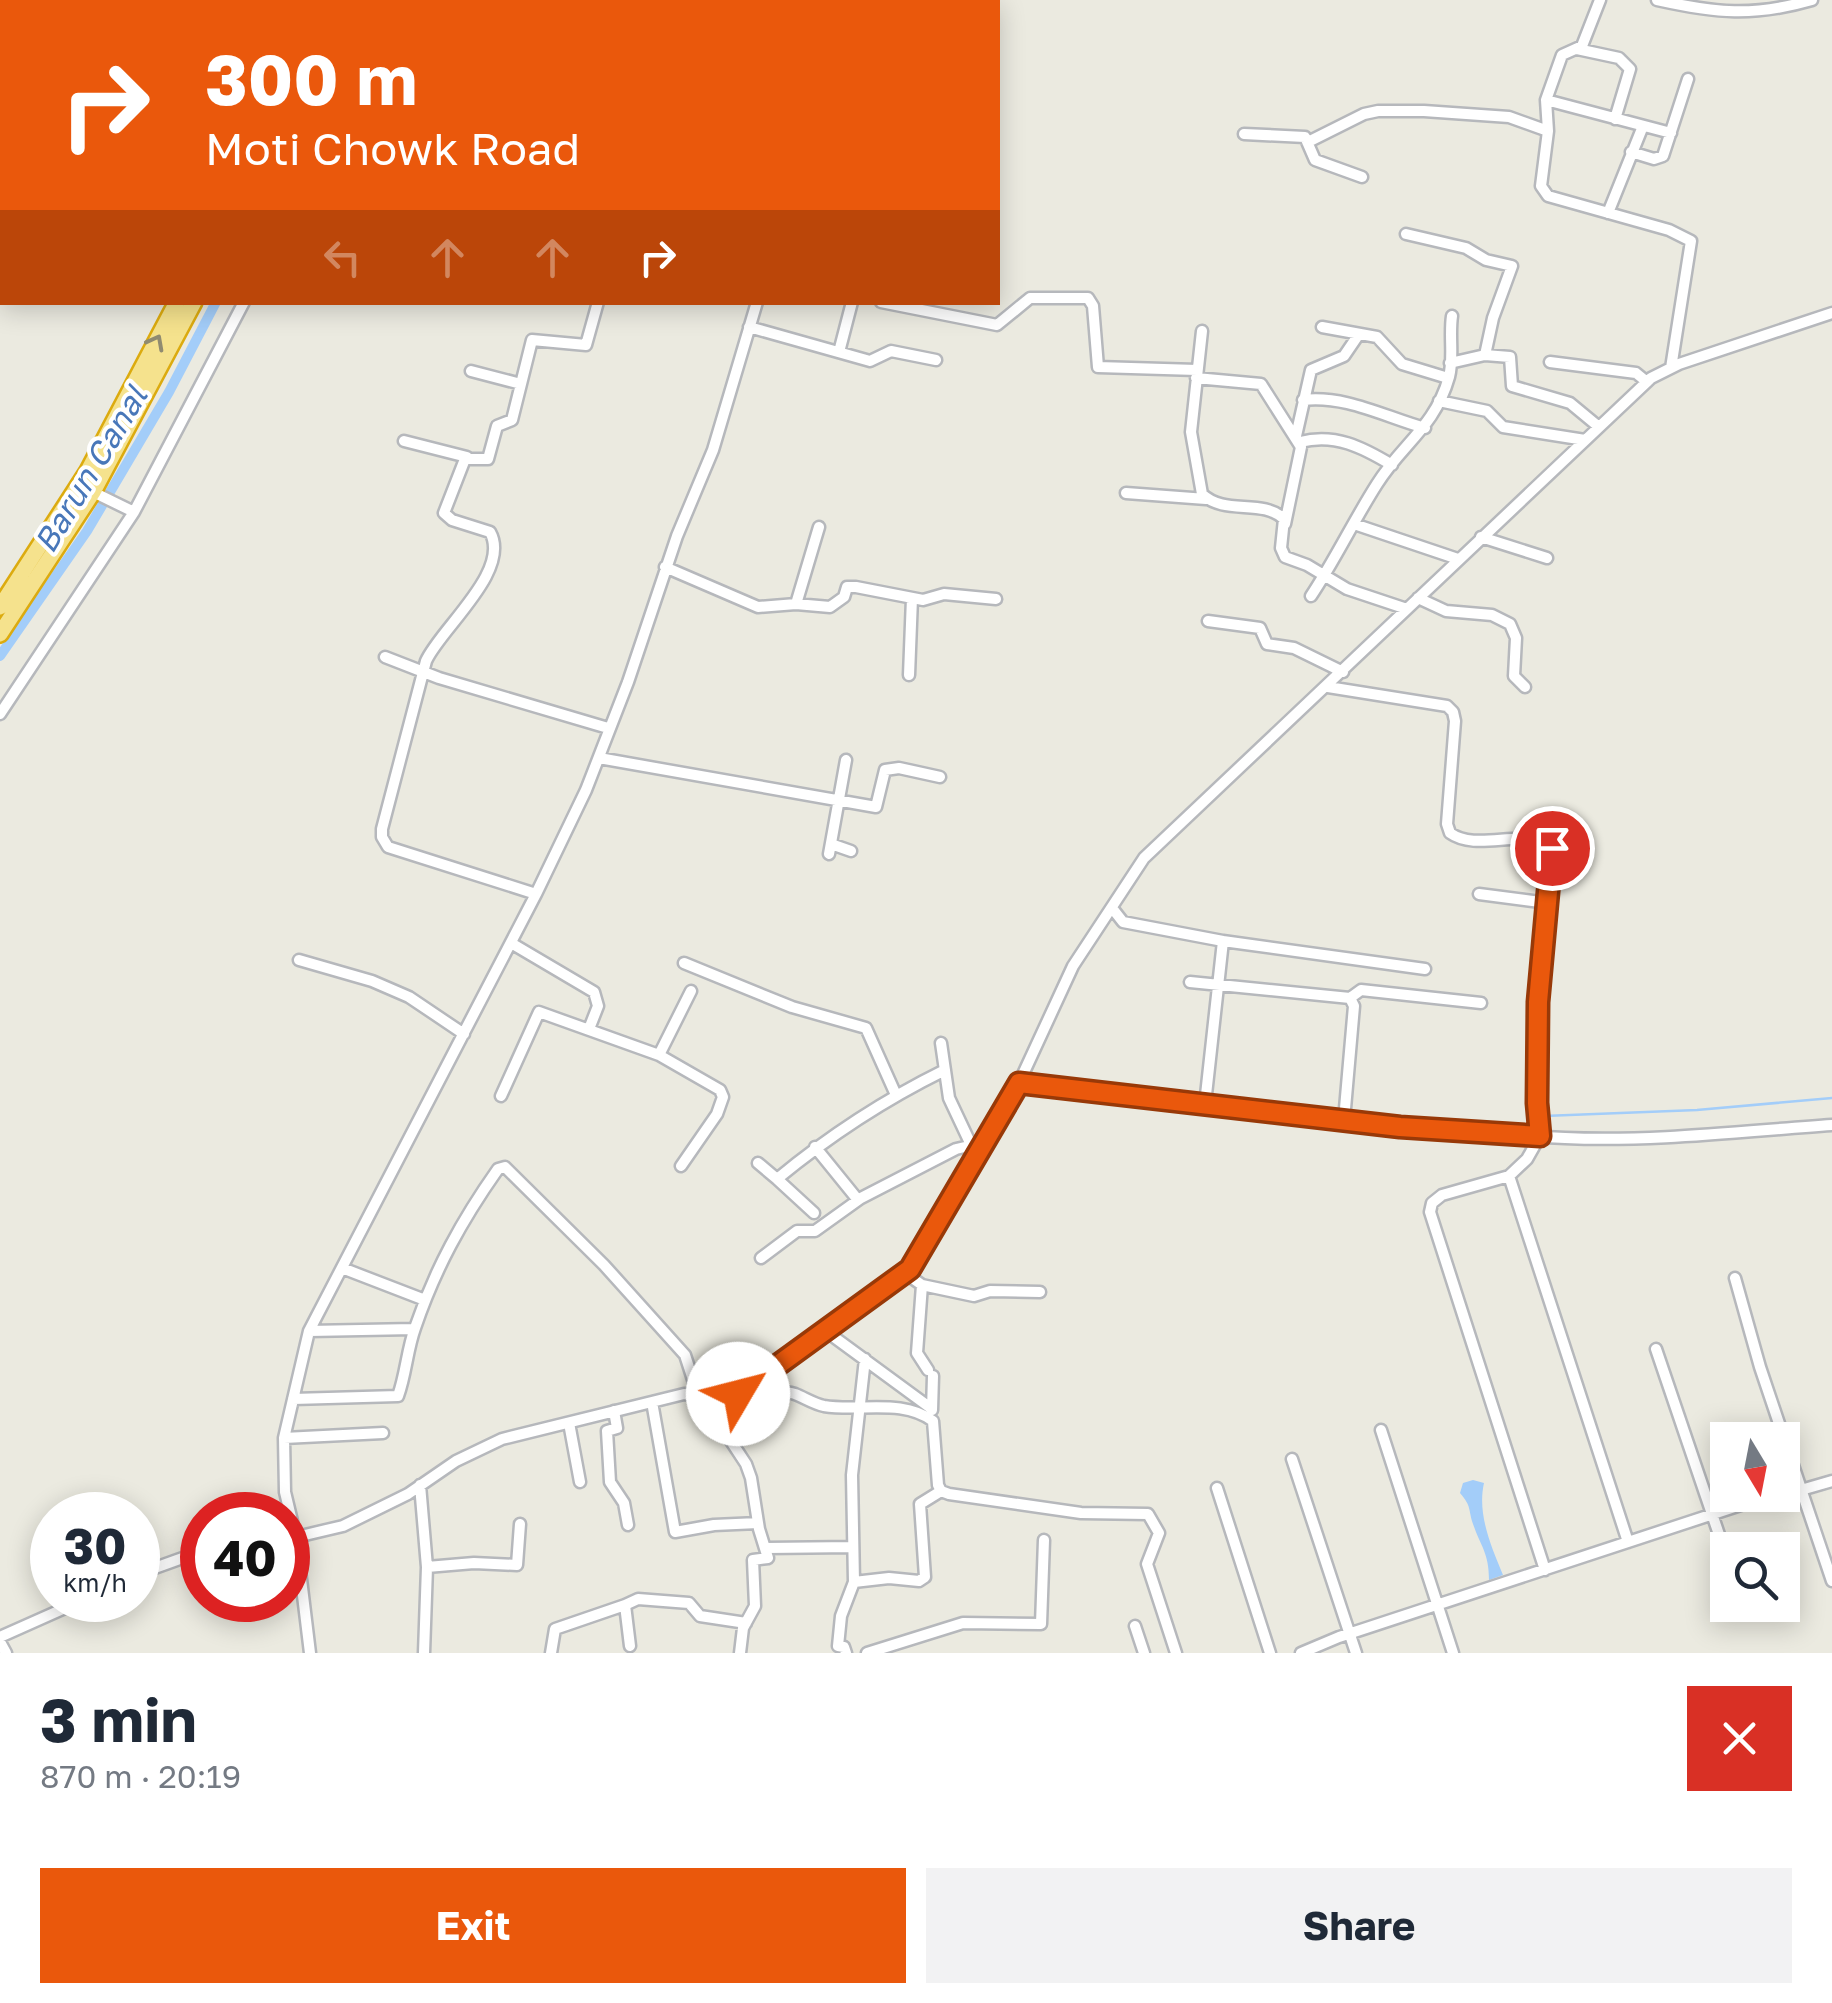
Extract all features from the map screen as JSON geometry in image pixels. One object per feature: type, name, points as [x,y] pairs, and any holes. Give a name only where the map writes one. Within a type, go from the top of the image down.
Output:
[{"type":"highway","points":[[0,607],[88,470],[175,305]]},
{"type":"highway","points":[[0,634],[98,494],[192,305]]},
{"type":"street","points":[[1578,49],[1600,0]]},
{"type":"street","points":[[1657,0],[1698,9],[1752,13],[1772,12],[1812,0]]},
{"type":"street","points":[[1615,119],[1630,69],[1619,58],[1578,49],[1566,51],[1546,100],[1548,131],[1541,176],[1543,191],[1548,196],[1670,230],[1691,241],[1671,368]]},
{"type":"street","points":[[1631,152],[1660,159],[1688,79]]},
{"type":"street","points":[[1546,100],[1670,133]]},
{"type":"street","points":[[1308,142],[1358,116],[1378,111],[1424,110],[1509,118],[1548,131]]},
{"type":"street","points":[[1608,213],[1643,126]]},
{"type":"street","points":[[1244,134],[1305,137],[1314,160],[1362,178]]},
{"type":"street","points":[[1406,234],[1466,248],[1486,260],[1512,266],[1492,318],[1484,354]]},
{"type":"street","points":[[896,305],[998,325],[1030,298],[1088,298],[1093,306],[1098,367],[1196,374],[1262,384],[1298,439],[1302,453],[1284,525],[1284,558],[1307,565],[1346,589],[1407,609]]},
{"type":"street","points":[[0,714],[130,511],[242,305]]},
{"type":"street","points":[[404,441],[468,458],[488,459],[497,426],[514,416],[532,340],[586,346],[597,305]]},
{"type":"street","points":[[285,1492],[284,1438],[309,1331],[536,894],[599,758],[665,567],[713,450],[755,305]]},
{"type":"street","points":[[839,352],[851,305]]},
{"type":"street","points":[[738,1394],[910,1269],[973,1150],[1019,1083],[1073,966],[1144,858],[1647,382],[1671,368],[1832,313]]},
{"type":"street","points":[[1310,596],[1392,465],[1425,428],[1439,401],[1448,378],[1452,316]]},
{"type":"street","points":[[749,327],[870,361],[896,351],[936,360]]},
{"type":"street","points":[[1322,327],[1377,337],[1402,364],[1448,378]]},
{"type":"street","points":[[1202,331],[1191,440],[1199,488],[1206,498]]},
{"type":"street","points":[[1298,439],[1311,370],[1344,356],[1359,334]]},
{"type":"street","points":[[1450,363],[1484,354],[1510,357],[1515,388],[1570,403],[1598,426]]},
{"type":"street","points":[[1550,362],[1636,373],[1647,382]]},
{"type":"street","points":[[470,371],[521,384]]},
{"type":"street","points":[[1303,400],[1331,400],[1425,428]]},
{"type":"street","points":[[1439,401],[1487,412],[1503,427],[1584,440]]},
{"type":"street","points":[[1298,439],[1352,443],[1392,465]]},
{"type":"street","points":[[468,458],[457,472],[444,512],[452,520],[490,532],[494,548],[474,600],[434,644],[422,671],[382,829],[385,844],[536,894]]},
{"type":"street","points":[[1126,493],[1206,498],[1225,506],[1274,511],[1284,519],[1284,525]]},
{"type":"street","points":[[98,494],[130,511]]},
{"type":"street","points":[[1354,524],[1458,559]]},
{"type":"street","points":[[796,604],[819,527]]},
{"type":"street","points":[[1482,537],[1547,558]]},
{"type":"street","points":[[665,567],[758,607],[796,604],[830,608],[844,598],[847,587],[856,586],[922,600],[944,594],[996,600]]},
{"type":"street","points":[[909,675],[912,598]]},
{"type":"street","points":[[1418,598],[1446,612],[1492,615],[1510,624],[1516,638],[1514,676],[1524,688]]},
{"type":"street","points":[[1208,622],[1260,628],[1268,644],[1294,648],[1343,672]]},
{"type":"street","points":[[385,657],[608,728]]},
{"type":"street","points":[[1328,687],[1447,706],[1455,720],[1446,824],[1450,832],[1464,840],[1547,843],[1554,854],[1538,1002],[1540,1136],[1528,1159],[1509,1176],[1442,1196],[1432,1202],[1430,1212],[1545,1570]]},
{"type":"street","points":[[599,758],[876,807],[882,774],[888,768],[940,777]]},
{"type":"street","points":[[846,760],[830,849],[851,851]]},
{"type":"street","points":[[1479,894],[1548,903]]},
{"type":"street","points":[[1112,908],[1123,922],[1223,941],[1425,969]]},
{"type":"street","points":[[1205,1104],[1223,941]]},
{"type":"street","points":[[511,943],[594,992],[598,1006],[589,1028]]},
{"type":"street","points":[[299,960],[372,981],[409,998],[464,1034]]},
{"type":"street","points":[[684,963],[792,1007],[866,1028],[896,1095]]},
{"type":"street","points":[[1190,982],[1350,998],[1361,990],[1482,1003]]},
{"type":"street","points":[[659,1055],[691,991]]},
{"type":"street","points":[[1344,1120],[1354,1006],[1350,998]]},
{"type":"street","points":[[501,1096],[539,1012],[659,1055],[720,1090],[723,1098],[717,1114],[681,1166]]},
{"type":"street","points":[[941,1043],[949,1098],[973,1150]]},
{"type":"street","points":[[776,1179],[816,1147],[896,1095],[945,1070]]},
{"type":"street","points":[[1019,1083],[1344,1120],[1540,1136],[1630,1138],[1832,1125]]},
{"type":"street","points":[[816,1147],[858,1200]]},
{"type":"street","points":[[760,1258],[797,1231],[815,1231],[858,1200],[956,1149],[973,1150]]},
{"type":"street","points":[[758,1163],[814,1214]]},
{"type":"street","points":[[293,1399],[398,1396],[414,1329],[461,1222],[498,1170],[505,1167],[604,1266],[685,1356],[698,1396]]},
{"type":"street","points":[[1509,1176],[1628,1542]]},
{"type":"street","points":[[342,1268],[425,1300]]},
{"type":"street","points":[[904,1273],[922,1285],[974,1296],[990,1291],[1040,1292]]},
{"type":"street","points":[[1735,1278],[1760,1368],[1832,1581]]},
{"type":"street","points":[[922,1285],[917,1353],[930,1373],[941,1491]]},
{"type":"street","points":[[309,1331],[414,1329]]},
{"type":"street","points":[[824,1330],[932,1415]]},
{"type":"street","points":[[1656,1349],[1717,1532]]},
{"type":"street","points":[[846,1653],[844,1647],[838,1646],[842,1616],[854,1582],[852,1475],[864,1359]]},
{"type":"street","points":[[310,1534],[343,1526],[502,1439],[684,1394],[716,1397],[791,1393],[821,1405],[858,1410],[905,1408],[932,1415]]},
{"type":"street","points":[[716,1397],[723,1429],[751,1478],[768,1558],[753,1560],[756,1606],[746,1623],[740,1653]]},
{"type":"street","points":[[652,1402],[676,1532],[758,1522]]},
{"type":"street","points":[[614,1411],[618,1428],[608,1431],[610,1482],[624,1503],[628,1524]]},
{"type":"street","points":[[568,1423],[580,1482]]},
{"type":"street","points":[[1381,1430],[1453,1653]]},
{"type":"street","points":[[284,1438],[384,1433]]},
{"type":"street","points":[[1292,1459],[1356,1653]]},
{"type":"street","points":[[1801,1488],[1832,1481]]},
{"type":"street","points":[[420,1485],[428,1568],[424,1653]]},
{"type":"street","points":[[1218,1488],[1270,1653]]},
{"type":"street","points":[[854,1582],[924,1578],[920,1504],[941,1491],[1081,1514],[1148,1514],[1159,1534],[1147,1564],[1176,1653]]},
{"type":"street","points":[[1304,1652],[1350,1633],[1720,1512]]},
{"type":"street","points":[[428,1568],[474,1563],[518,1565],[520,1524]]},
{"type":"street","points":[[867,1653],[963,1622],[1041,1624],[1044,1540]]},
{"type":"street","points":[[767,1548],[854,1547]]},
{"type":"street","points":[[551,1653],[555,1629],[638,1599],[689,1603],[700,1616],[746,1623]]},
{"type":"street","points":[[625,1605],[630,1646]]},
{"type":"street","points":[[6,1653],[0,1640],[37,1622]]},
{"type":"street","points":[[304,1622],[308,1653],[323,1653]]},
{"type":"street","points":[[1135,1626],[1144,1653]]},
{"type":"water","points":[[1463,1483],[1484,1483],[1484,1518],[1503,1575],[1489,1580],[1486,1556],[1460,1493]]},
{"type":"waterway","name":"Barun Canal","points":[[0,656],[87,531],[169,392],[214,305]]},
{"type":"waterway","points":[[1544,1116],[1697,1110],[1832,1098]]},
{"type":"route","points":[[738,1394],[910,1269],[1019,1083],[1400,1127],[1540,1136],[1538,1002],[1552,848]]}]
